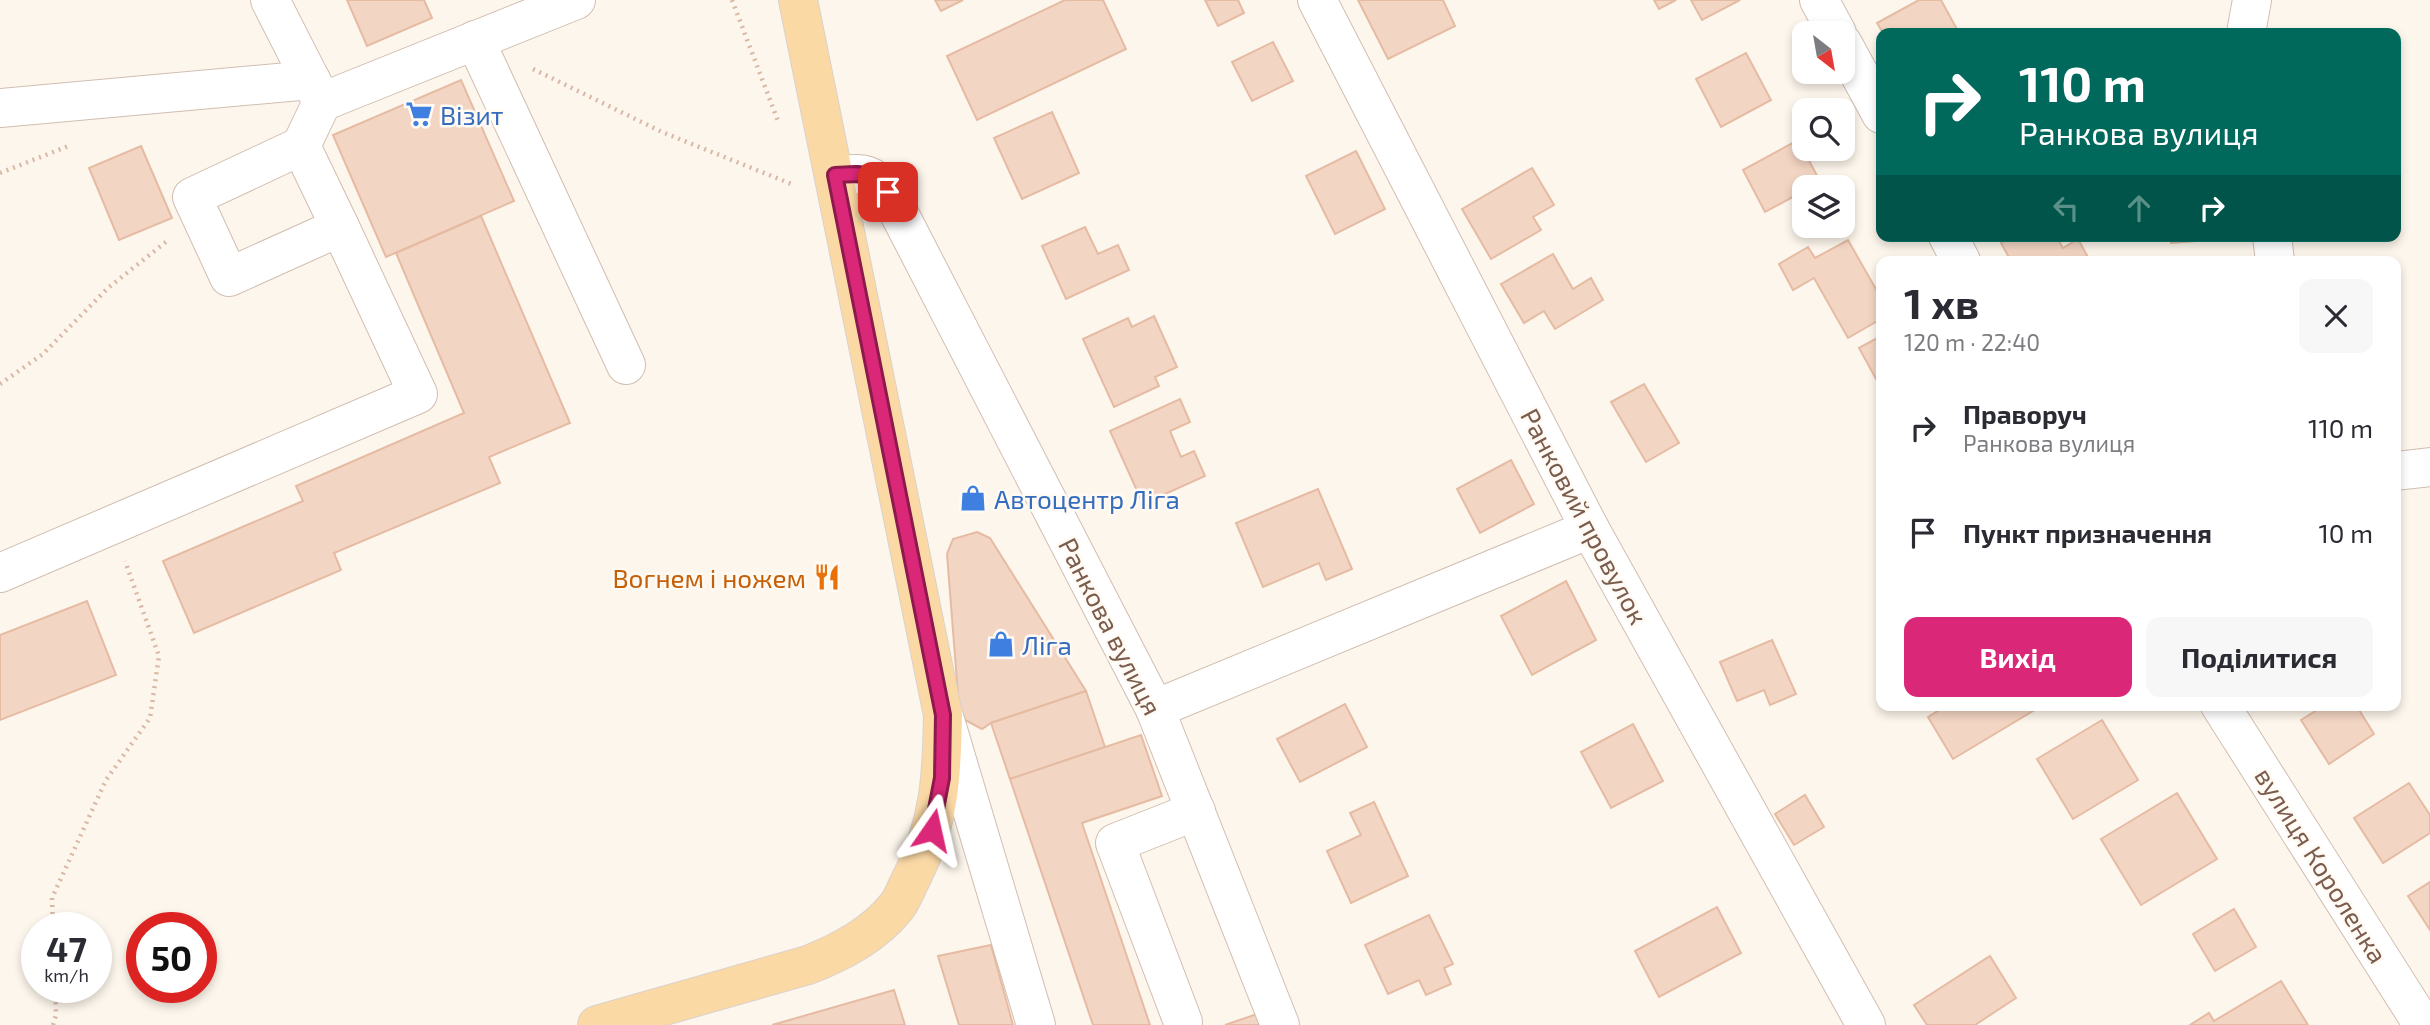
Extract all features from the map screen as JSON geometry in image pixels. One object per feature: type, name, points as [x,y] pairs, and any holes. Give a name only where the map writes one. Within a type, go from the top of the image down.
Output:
[{"type":"main road","points":[[597,1025],[808,965],[836,954],[870,932],[898,905],[932,830],[942,778],[943,715],[820,182],[798,0]]},
{"type":"street","points":[[0,572],[418,394],[301,146],[316,91],[270,0]]},
{"type":"street","points":[[0,108],[316,91],[475,40],[576,0]]},
{"type":"street","name":"Ранковий провулок","points":[[1317,0],[1590,529],[1867,1025]]},
{"type":"street","points":[[1819,0],[1830,21]]},
{"type":"street","points":[[2247,28],[2252,0]]},
{"type":"street","points":[[475,40],[626,365]]},
{"type":"street","points":[[1855,66],[1876,105]]},
{"type":"street","points":[[301,146],[192,197],[229,277],[340,227]]},
{"type":"street","name":"Ранкова вулиця","points":[[820,182],[864,174],[877,178],[888,192],[1155,709],[1280,1025]]},
{"type":"street","points":[[2401,470],[2430,467]]},
{"type":"street","points":[[1155,709],[1590,529]]},
{"type":"street","name":"вулиця Короленка","points":[[2224,711],[2423,1025]]},
{"type":"street","points":[[943,715],[1036,1025]]},
{"type":"street","points":[[1182,1022],[1115,843],[1196,811]]},
{"type":"path","points":[[475,40],[662,132],[820,182]]},
{"type":"path","points":[[0,384],[43,354],[108,288],[201,215]]},
{"type":"path","points":[[52,912],[52,898],[106,780],[150,718],[159,656],[111,524]]},
{"type":"path","points":[[53,1025],[56,1003]]},
{"type":"building","points":[[347,0],[424,0],[432,18],[367,46]]},
{"type":"building","points":[[935,0],[963,0],[941,11]]},
{"type":"building","points":[[1065,0],[1103,0],[1126,49],[977,120],[947,56]]},
{"type":"building","points":[[1205,0],[1238,0],[1244,13],[1218,26]]},
{"type":"building","points":[[1358,0],[1443,0],[1455,26],[1388,59]]},
{"type":"building","points":[[1654,0],[1676,0],[1659,9]]},
{"type":"building","points":[[1691,0],[1740,0],[1702,20]]},
{"type":"building","points":[[1919,0],[1941,0],[1956,28],[1880,28],[1877,23]]},
{"type":"building","points":[[1273,42],[1293,81],[1252,101],[1232,62]]},
{"type":"building","points":[[1746,53],[1771,100],[1721,127],[1696,79]]},
{"type":"building","points":[[461,80],[514,201],[386,257],[333,135]]},
{"type":"building","points":[[1052,112],[1079,173],[1022,199],[994,138]]},
{"type":"building","points":[[1792,143],[1792,161],[1809,161],[1817,175],[1792,175],[1792,197],[1765,212],[1743,170]]},
{"type":"building","points":[[141,146],[172,218],[119,240],[89,168]]},
{"type":"building","points":[[1356,151],[1385,209],[1335,234],[1306,176]]},
{"type":"building","points":[[1532,168],[1554,205],[1533,217],[1541,230],[1491,259],[1462,209]]},
{"type":"building","points":[[481,216],[570,423],[489,457],[500,483],[334,553],[341,570],[194,633],[163,561],[303,501],[296,486],[464,413],[396,253]]},
{"type":"building","points":[[1085,227],[1098,254],[1118,245],[1129,270],[1066,299],[1042,246]]},
{"type":"building","points":[[1848,240],[1876,289],[1876,322],[1848,338],[1814,278],[1793,290],[1779,264],[1808,247],[1815,258]]},
{"type":"building","points":[[2060,242],[2063,248],[2073,242],[2080,242],[2087,256],[2008,256],[2001,243]]},
{"type":"building","points":[[1553,254],[1573,289],[1591,278],[1603,300],[1555,329],[1544,311],[1524,323],[1501,284]]},
{"type":"building","points":[[1154,316],[1177,367],[1155,377],[1159,386],[1114,407],[1083,339],[1128,318],[1132,327]]},
{"type":"building","points":[[1876,339],[1876,379],[1859,348]]},
{"type":"building","points":[[1644,384],[1679,443],[1646,462],[1611,402]]},
{"type":"building","points":[[1180,399],[1190,422],[1170,431],[1181,457],[1194,451],[1205,476],[1143,504],[1110,431]]},
{"type":"building","points":[[1511,460],[1534,504],[1480,533],[1457,489]]},
{"type":"building","points":[[1318,489],[1352,569],[1326,580],[1319,563],[1263,587],[1236,523]]},
{"type":"building","points":[[977,532],[990,538],[1086,691],[991,723],[982,729],[965,720],[959,707],[947,554],[953,539]]},
{"type":"building","points":[[1566,581],[1596,640],[1532,675],[1501,616]]},
{"type":"building","points":[[87,601],[116,675],[0,720],[0,635]]},
{"type":"building","points":[[1772,640],[1796,694],[1770,705],[1764,690],[1737,701],[1720,662]]},
{"type":"building","points":[[1086,691],[1105,747],[1010,779],[991,723]]},
{"type":"building","points":[[1345,704],[1367,747],[1300,782],[1277,739]]},
{"type":"building","points":[[1938,711],[2033,711],[1953,759],[1928,717]]},
{"type":"building","points":[[2315,711],[2360,711],[2374,734],[2329,764],[2301,720]]},
{"type":"building","points":[[2102,720],[2138,780],[2073,819],[2037,759]]},
{"type":"building","points":[[1633,724],[1663,781],[1611,808],[1581,752]]},
{"type":"building","points":[[1141,735],[1162,796],[1082,823],[1150,1025],[1093,1025],[1010,779]]},
{"type":"building","points":[[2409,783],[2430,815],[2430,833],[2383,863],[2354,818]]},
{"type":"building","points":[[2177,793],[2217,859],[2141,905],[2101,839]]},
{"type":"building","points":[[1805,795],[1824,827],[1794,845],[1775,814]]},
{"type":"building","points":[[1374,802],[1408,876],[1351,903],[1327,851],[1361,835],[1350,813]]},
{"type":"building","points":[[2430,882],[2430,930],[2408,896]]},
{"type":"building","points":[[1717,907],[1741,953],[1659,997],[1635,951]]},
{"type":"building","points":[[2234,909],[2256,947],[2215,971],[2193,934]]},
{"type":"building","points":[[1429,915],[1453,964],[1444,968],[1451,984],[1426,995],[1419,980],[1388,994],[1365,945]]},
{"type":"building","points":[[991,945],[1013,1025],[959,1025],[938,956]]},
{"type":"building","points":[[1990,956],[2016,998],[1975,1025],[1927,1025],[1914,1005]]},
{"type":"building","points":[[2281,981],[2308,1025],[2190,1025],[2209,1013],[2214,1021]]},
{"type":"building","points":[[894,990],[905,1025],[772,1025]]},
{"type":"building","points":[[1257,1014],[1261,1025],[1225,1025]]},
{"type":"place","name":"Візит","points":[[419,114]]},
{"type":"place","name":"Автоцентр Ліга","points":[[973,498]]},
{"type":"place","name":"Вогнем і ножем","points":[[827,577]]},
{"type":"place","name":"Ліга","points":[[1001,644]]},
{"type":"route","points":[[888,192],[877,178],[864,174],[835,175],[943,715],[942,778],[932,830]]}]
